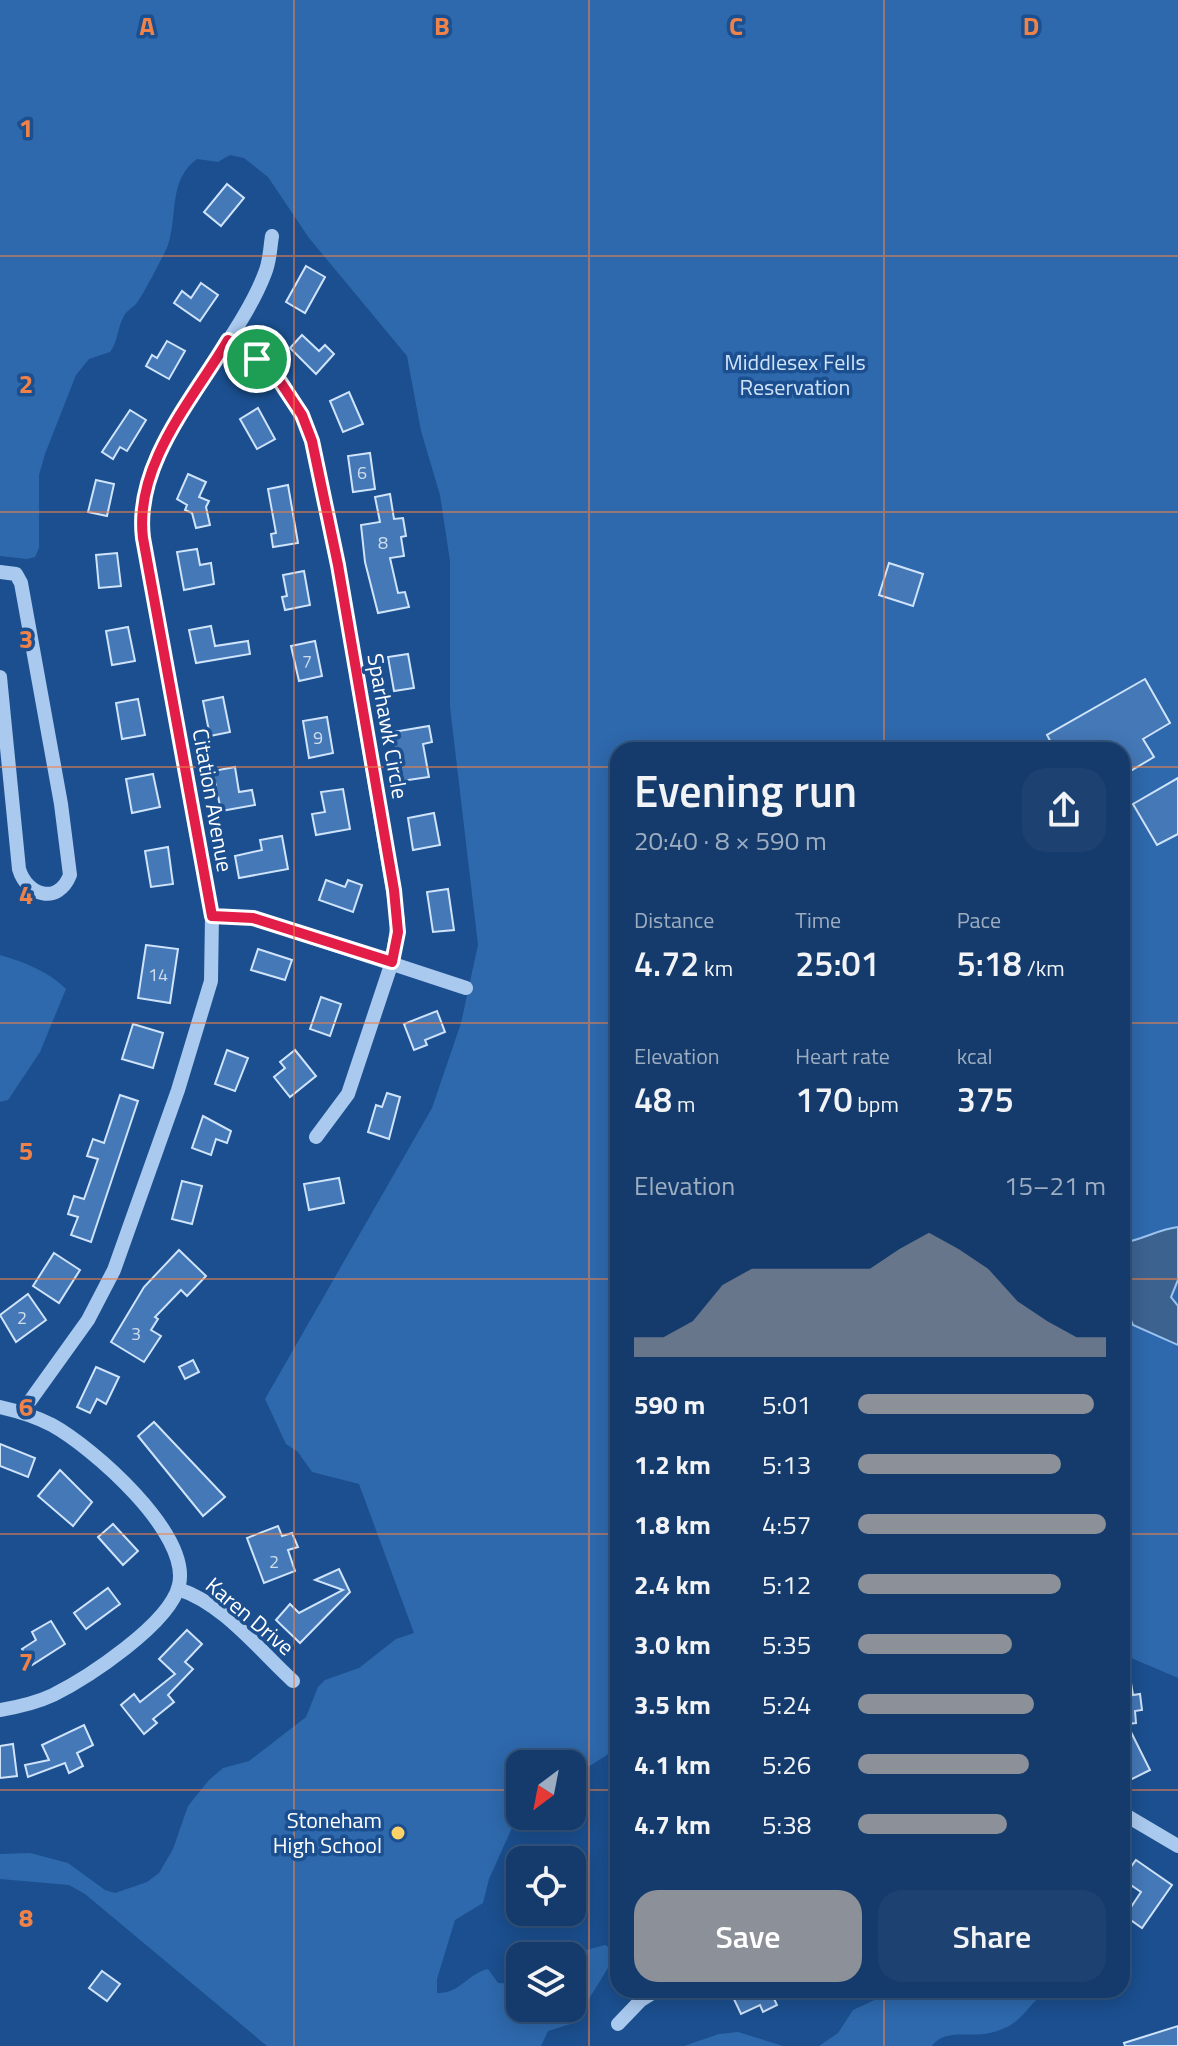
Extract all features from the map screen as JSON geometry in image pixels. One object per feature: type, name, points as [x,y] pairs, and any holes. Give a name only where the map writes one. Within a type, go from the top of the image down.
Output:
[{"type":"street","name":"Citation Avenue","points":[[22,1412],[83,1328],[114,1270],[205,1004],[213,964],[212,916],[143,538],[141,507],[153,467],[265,273],[272,236]]},
{"type":"street","name":"Sparhawk Circle","points":[[228,340],[277,377],[302,415],[315,452],[338,565],[394,890],[398,932],[392,962],[348,1094],[316,1137]]},
{"type":"street","points":[[0,572],[13,573],[21,583],[61,804],[70,875],[66,885],[53,894],[42,894],[30,888],[19,869],[0,677]]},
{"type":"street","points":[[212,916],[253,918],[466,988]]},
{"type":"street","points":[[0,1407],[22,1412],[60,1430],[98,1459],[132,1492],[172,1544],[180,1573],[178,1589],[154,1622],[96,1668],[43,1699],[0,1710]]},
{"type":"street","name":"Karen Drive","points":[[178,1589],[196,1596],[219,1612],[293,1681]]},
{"type":"street","points":[[1130,1818],[1178,1846]]},
{"type":"street","points":[[618,2024],[644,1998]]},
{"type":"green space","name":"Middlesex Fells Reservation","points":[[0,0],[1178,0],[1178,1678],[1130,1657],[1130,742],[610,742],[610,1751],[586,1768],[586,1750],[506,1750],[506,1830],[511,1830],[489,1879],[483,1903],[455,1920],[437,1979],[437,1993],[445,1992],[488,1969],[498,1983],[506,1983],[506,2022],[575,2022],[548,2031],[541,2046],[267,2046],[85,1894],[69,1885],[0,1879],[0,1854],[30,1853],[68,1863],[105,1890],[115,1893],[147,1882],[159,1873],[173,1849],[188,1806],[209,1780],[223,1768],[249,1761],[306,1717],[318,1687],[325,1680],[359,1668],[396,1639],[414,1633],[359,1484],[312,1472],[298,1452],[286,1444],[265,1399],[432,1108],[461,1023],[478,945],[450,707],[450,561],[440,495],[421,431],[407,356],[309,238],[268,177],[244,158],[230,155],[218,162],[197,159],[182,177],[175,199],[168,245],[139,300],[124,316],[110,352],[89,359],[76,375],[39,475],[39,548],[35,557],[0,556]]},
{"type":"green space","points":[[0,955],[35,968],[66,989],[40,1052],[8,1100],[0,1102]]},
{"type":"green space","name":"Middlesex Fells Reservation","points":[[605,1945],[610,1948],[608,1968],[586,2004],[586,1950]]},
{"type":"green space","points":[[879,1998],[1038,1998],[1017,2020],[1001,2030],[951,2035],[937,2040],[932,2046],[819,2046],[838,2033],[853,2010]]},
{"type":"green space","points":[[738,2032],[783,2046],[684,2046],[719,2034]]},
{"type":"shaded area","points":[[1178,1227],[1178,1280],[1171,1297],[1178,1306],[1178,1345],[1133,1325],[1130,1318],[1130,1241]]},
{"type":"building","points":[[227,184],[244,198],[221,226],[204,212]]},
{"type":"building","points":[[306,266],[325,277],[305,313],[286,302]]},
{"type":"building","points":[[201,283],[218,295],[200,321],[174,303],[182,291],[191,298]]},
{"type":"building","points":[[302,335],[319,351],[325,345],[334,354],[316,374],[290,348]]},
{"type":"building","points":[[167,341],[185,351],[169,379],[146,366],[152,355],[157,358]]},
{"type":"building","points":[[349,392],[363,424],[343,432],[330,401]]},
{"type":"building","points":[[258,408],[275,439],[257,449],[240,419]]},
{"type":"building","points":[[130,410],[146,420],[127,451],[120,447],[113,459],[102,452]]},
{"type":"building","points":[[370,453],[375,489],[353,492],[348,456]]},
{"type":"building","points":[[188,474],[206,482],[199,497],[209,501],[206,507],[210,525],[196,528],[192,513],[185,510],[187,505],[177,499]]},
{"type":"building","points":[[96,480],[114,484],[107,516],[88,512]]},
{"type":"building","points":[[288,485],[298,543],[273,547],[271,534],[276,533],[268,489]]},
{"type":"building","points":[[390,494],[394,519],[403,518],[406,536],[401,537],[404,556],[390,558],[398,593],[405,592],[409,607],[378,613],[365,562],[361,525],[380,522],[375,497]]},
{"type":"building","points":[[197,549],[200,565],[211,563],[214,584],[184,590],[177,552]]},
{"type":"building","points":[[117,553],[121,586],[99,588],[96,555]]},
{"type":"building","points":[[889,563],[923,574],[913,606],[879,595]]},
{"type":"building","points":[[304,571],[310,605],[285,610],[282,597],[287,596],[283,575]]},
{"type":"building","points":[[211,626],[215,646],[248,641],[250,654],[196,663],[189,630]]},
{"type":"building","points":[[128,627],[135,661],[112,665],[106,631]]},
{"type":"building","points":[[315,641],[322,676],[299,681],[291,646]]},
{"type":"building","points":[[408,654],[414,688],[394,691],[388,657]]},
{"type":"building","points":[[1145,679],[1170,723],[1143,739],[1154,757],[1130,771],[1130,742],[1051,742],[1047,735]]},
{"type":"building","points":[[223,697],[230,732],[210,736],[203,701]]},
{"type":"building","points":[[138,699],[145,735],[122,739],[116,703]]},
{"type":"building","points":[[327,717],[333,753],[309,758],[303,721]]},
{"type":"building","points":[[429,726],[432,742],[423,744],[429,777],[401,781],[393,732]]},
{"type":"building","points":[[235,767],[239,792],[252,790],[255,805],[221,811],[213,771]]},
{"type":"building","points":[[153,774],[160,807],[132,813],[126,779]]},
{"type":"building","points":[[1178,778],[1178,834],[1157,845],[1133,804]]},
{"type":"building","points":[[343,789],[350,829],[316,835],[312,814],[325,812],[321,792]]},
{"type":"building","points":[[434,813],[440,845],[413,850],[408,818]]},
{"type":"building","points":[[282,836],[288,869],[239,878],[235,856],[262,850],[260,840]]},
{"type":"building","points":[[168,847],[173,884],[151,887],[145,851]]},
{"type":"building","points":[[326,880],[345,887],[348,880],[362,885],[353,912],[319,900]]},
{"type":"building","points":[[448,889],[454,930],[433,932],[427,892]]},
{"type":"building","points":[[146,945],[178,949],[170,1003],[138,998]]},
{"type":"building","points":[[258,949],[292,960],[285,980],[251,970]]},
{"type":"building","points":[[321,997],[341,1004],[330,1036],[310,1029]]},
{"type":"building","points":[[437,1011],[445,1032],[425,1040],[427,1045],[414,1050],[404,1024]]},
{"type":"building","points":[[133,1024],[163,1033],[153,1068],[122,1059]]},
{"type":"building","points":[[227,1050],[248,1058],[235,1091],[215,1084]]},
{"type":"building","points":[[295,1050],[316,1076],[290,1097],[274,1077],[285,1068],[280,1062]]},
{"type":"building","points":[[387,1093],[400,1097],[389,1139],[368,1132],[376,1105],[382,1107]]},
{"type":"building","points":[[120,1095],[138,1101],[91,1242],[71,1235],[78,1217],[68,1214],[74,1196],[84,1199],[98,1159],[87,1156],[93,1139],[104,1143]]},
{"type":"building","points":[[203,1116],[231,1131],[227,1143],[216,1139],[211,1155],[192,1148]]},
{"type":"building","points":[[339,1178],[344,1203],[309,1210],[304,1184]]},
{"type":"building","points":[[182,1181],[202,1186],[192,1224],[172,1219]]},
{"type":"building","points":[[179,1250],[206,1276],[187,1296],[181,1290],[155,1317],[158,1319],[151,1330],[161,1336],[144,1362],[111,1342],[144,1287]]},
{"type":"building","points":[[54,1253],[80,1270],[59,1303],[33,1286]]},
{"type":"building","points":[[28,1294],[46,1320],[16,1342],[0,1315]]},
{"type":"building","points":[[193,1360],[199,1372],[185,1379],[179,1367]]},
{"type":"building","points":[[96,1367],[119,1377],[106,1404],[97,1399],[90,1413],[77,1407]]},
{"type":"building","points":[[154,1422],[225,1497],[203,1516],[138,1436]]},
{"type":"building","points":[[0,1444],[35,1458],[28,1477],[0,1466]]},
{"type":"building","points":[[60,1470],[92,1502],[73,1526],[38,1496]]},
{"type":"building","points":[[113,1524],[138,1551],[123,1565],[98,1537]]},
{"type":"building","points":[[278,1526],[282,1536],[292,1533],[298,1547],[288,1550],[295,1571],[264,1583],[247,1538]]},
{"type":"building","points":[[339,1569],[350,1592],[300,1643],[276,1620],[290,1604],[299,1613],[343,1590],[315,1580]]},
{"type":"building","points":[[108,1588],[120,1604],[86,1629],[74,1613]]},
{"type":"building","points":[[51,1621],[65,1644],[32,1665],[22,1649],[36,1640],[32,1632]]},
{"type":"building","points":[[187,1630],[202,1644],[185,1662],[193,1669],[168,1695],[174,1702],[153,1719],[157,1723],[144,1734],[121,1705],[134,1694],[140,1702],[175,1674],[159,1659]]},
{"type":"building","points":[[1130,1677],[1133,1695],[1140,1694],[1142,1710],[1135,1711],[1136,1723],[1130,1724]]},
{"type":"building","points":[[84,1725],[93,1745],[77,1753],[83,1766],[69,1773],[65,1763],[28,1777],[25,1765],[49,1760],[42,1745]]},
{"type":"building","points":[[1130,1730],[1150,1770],[1130,1780]]},
{"type":"building","points":[[13,1744],[17,1776],[0,1778],[0,1746]]},
{"type":"building","points":[[1136,1860],[1172,1885],[1142,1928],[1130,1920],[1130,1908],[1141,1892],[1130,1884],[1130,1868]]},
{"type":"building","points":[[102,1971],[120,1984],[107,2001],[89,1988]]},
{"type":"building","points":[[733,1998],[774,1998],[777,2005],[763,2012],[760,2005],[741,2014]]},
{"type":"building","points":[[1178,2026],[1178,2046],[1125,2046],[1124,2043]]},
{"type":"place","name":"Stoneham High School","points":[[398,1833]]},
{"type":"route","points":[[228,340],[257,359],[285,387],[302,415],[315,452],[338,565],[394,890],[398,932],[392,962],[253,918],[212,916],[143,538],[141,507],[153,467],[228,340]]}]
